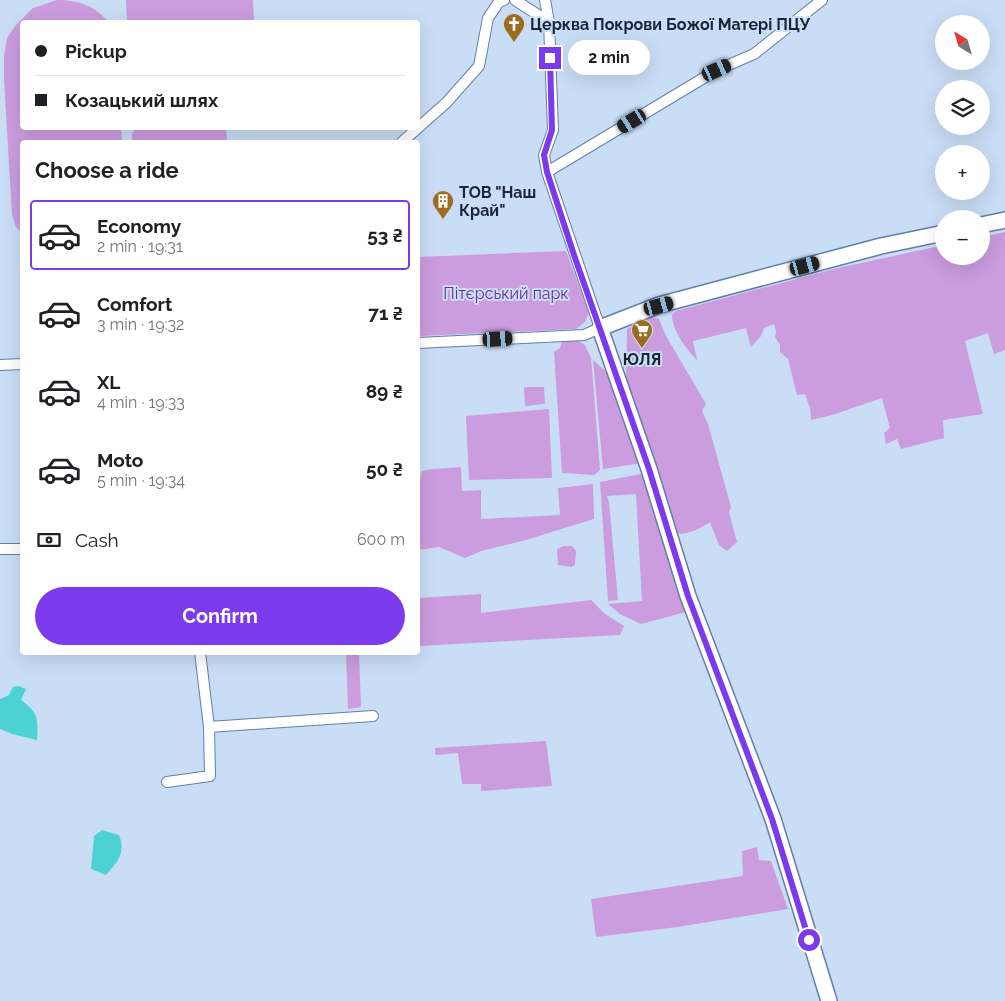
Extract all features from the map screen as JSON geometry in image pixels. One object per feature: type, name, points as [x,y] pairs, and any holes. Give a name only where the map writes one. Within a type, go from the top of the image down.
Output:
[{"type":"street","points":[[515,0],[549,22]]},
{"type":"street","points":[[545,0],[549,22],[552,130],[544,155],[547,172],[649,469],[688,596],[772,819],[828,1001]]},
{"type":"street","points":[[547,172],[717,70],[754,54],[822,0]]},
{"type":"street","points":[[420,126],[446,103],[479,66],[488,18],[500,1]]},
{"type":"street","points":[[404,140],[416,130]]},
{"type":"street","points":[[990,223],[1005,220]]},
{"type":"street","points":[[420,344],[584,335],[668,303],[881,246],[935,235]]},
{"type":"street","points":[[0,365],[20,364]]},
{"type":"street","points":[[0,549],[20,549]]},
{"type":"street","points":[[168,782],[210,776],[209,727],[200,655]]},
{"type":"street","points":[[209,727],[373,716]]},
{"type":"green space","points":[[57,0],[72,1],[97,11],[106,20],[21,20],[33,8]]},
{"type":"green space","points":[[126,0],[253,0],[254,20],[127,20]]},
{"type":"green space","points":[[20,21],[20,130],[121,130],[122,140],[20,140],[20,231],[16,227],[12,215],[4,79],[4,56],[7,38]]},
{"type":"green space","points":[[134,130],[226,130],[227,140],[132,140],[132,133]]},
{"type":"green space","points":[[1005,232],[1005,350],[994,354],[988,333],[965,341],[983,414],[943,420],[944,438],[901,449],[897,439],[886,444],[884,433],[890,428],[882,398],[811,420],[810,408],[805,394],[797,395],[788,359],[780,352],[780,345],[775,337],[774,324],[764,328],[761,336],[751,347],[746,328],[693,341],[697,360],[680,339],[674,327],[672,315],[676,311],[834,269],[935,247],[935,265],[990,265],[990,235]]},
{"type":"green space","name":"Пітєрський парк","points":[[566,251],[589,313],[585,322],[576,329],[420,336],[420,257]]},
{"type":"green space","points":[[650,317],[659,319],[666,336],[706,404],[702,411],[708,424],[731,507],[729,512],[737,542],[727,551],[719,545],[710,522],[688,533],[680,534],[676,531],[628,395],[626,384],[627,329]]},
{"type":"green space","points":[[575,339],[585,345],[591,358],[600,470],[594,475],[562,473],[554,352],[560,348],[562,340]]},
{"type":"green space","points":[[593,360],[612,377],[642,463],[603,469]]},
{"type":"green space","points":[[524,387],[544,387],[545,404],[525,406]]},
{"type":"green space","points":[[549,409],[552,478],[469,480],[466,416]]},
{"type":"green space","points":[[461,467],[462,491],[481,490],[481,519],[560,515],[558,488],[593,484],[594,519],[526,540],[481,551],[465,558],[439,547],[420,550],[420,479],[422,471]]},
{"type":"green space","points":[[646,473],[690,611],[641,624],[620,614],[608,604],[642,601],[636,494],[607,496],[618,600],[608,601],[600,482]]},
{"type":"green space","points":[[564,546],[572,546],[576,551],[575,565],[572,567],[558,565],[557,549]]},
{"type":"green space","points":[[481,594],[481,613],[591,600],[605,614],[624,626],[620,635],[420,646],[420,598]]},
{"type":"green space","points":[[346,655],[359,655],[361,707],[348,709]]},
{"type":"green space","points":[[546,741],[552,786],[481,791],[481,784],[462,784],[458,753],[435,755],[435,748]]},
{"type":"green space","points":[[757,847],[759,860],[771,861],[788,909],[677,927],[596,937],[591,899],[743,876],[742,851]]},
{"type":"shaded area","points":[[18,686],[26,689],[21,700],[31,709],[36,717],[37,740],[0,729],[0,699],[9,695],[13,687]]},
{"type":"shaded area","points":[[102,830],[119,835],[122,847],[120,856],[106,875],[91,869],[94,836]]},
{"type":"place","name":"Церква Покрови Божої Матері ПЦУ","points":[[514,43]]},
{"type":"place","name":"ТОВ \"Наш Край\"","points":[[443,220]]},
{"type":"place","name":"ЮЛЯ","points":[[642,349]]},
{"type":"route","points":[[550,58],[552,130],[544,155],[547,172],[649,469],[688,596],[772,819],[809,940]]}]
